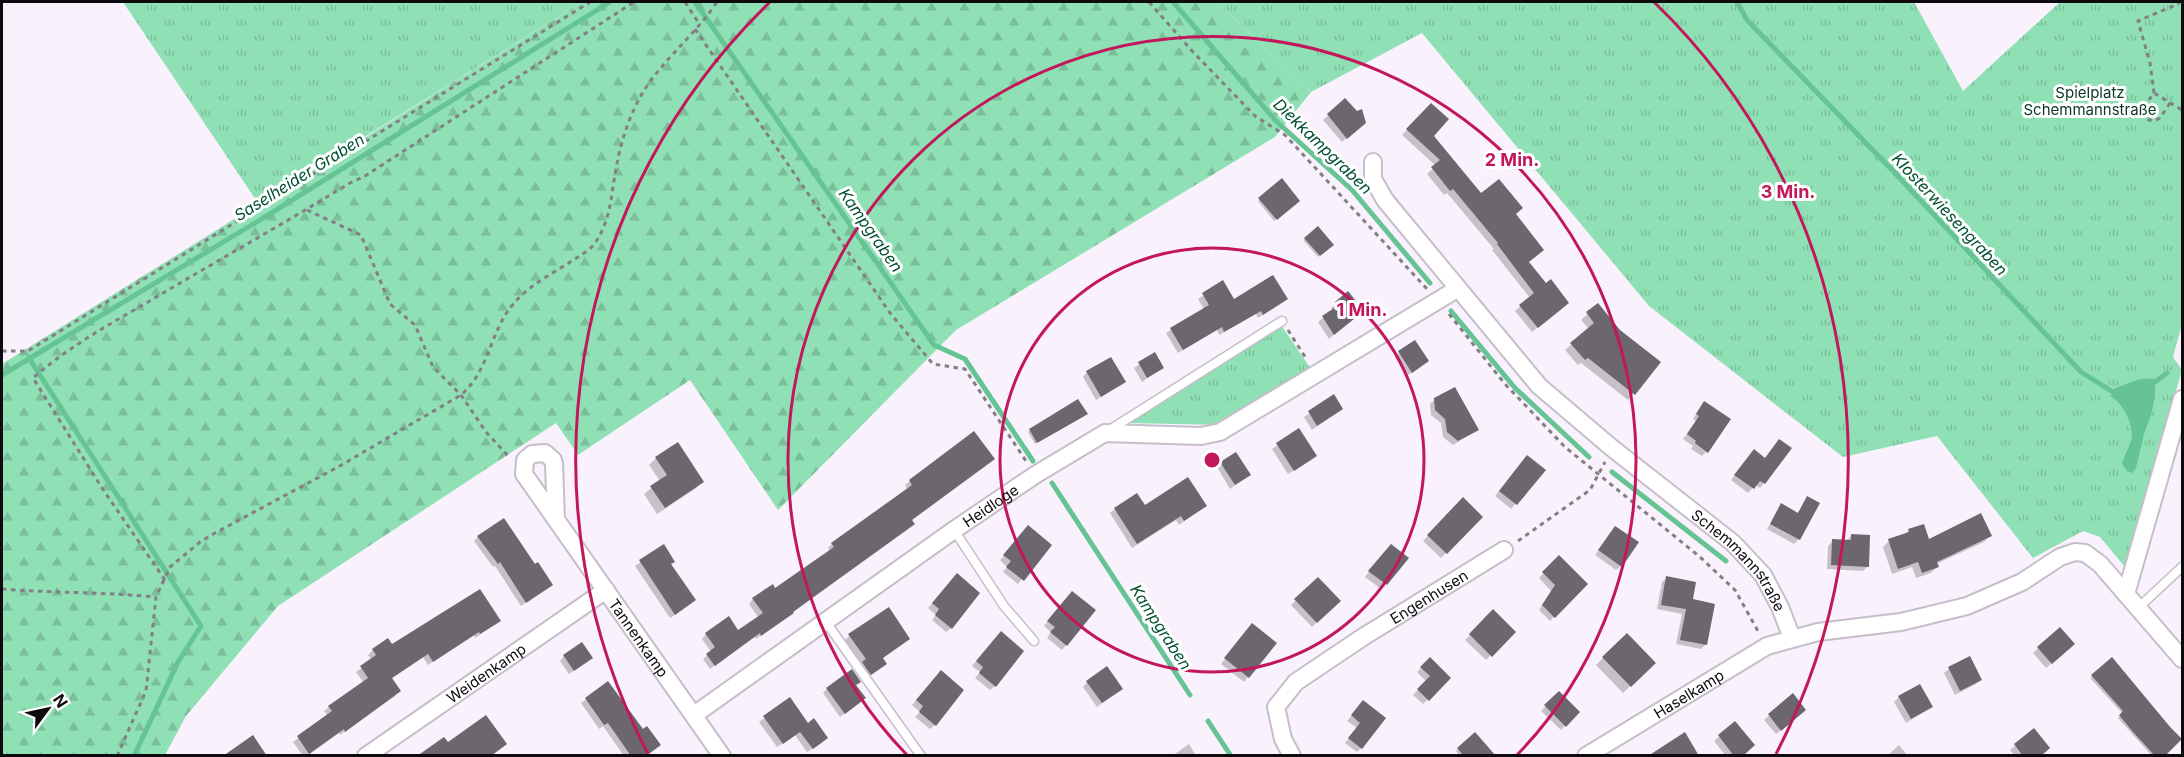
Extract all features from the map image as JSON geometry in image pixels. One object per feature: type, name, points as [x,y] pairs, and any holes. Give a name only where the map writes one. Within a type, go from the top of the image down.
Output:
[{"type":"street","name":"Schemmannstraße","points":[[1373,162],[1373,179],[1385,200],[1539,386],[1612,448],[1733,543],[1763,576],[1780,607],[1792,638]]},
{"type":"street","points":[[1105,433],[1201,436],[1220,432],[1457,289]]},
{"type":"street","points":[[2126,594],[2182,399]]},
{"type":"street","name":"Heidloge","points":[[694,715],[954,530],[1035,475],[1105,433]]},
{"type":"street","points":[[525,460],[532,454],[540,452],[553,460],[556,519]]},
{"type":"street","name":"Tannenkamp","points":[[525,460],[524,474],[722,756]]},
{"type":"street","name":"Engenhusen","points":[[1292,756],[1283,739],[1276,707],[1296,682],[1363,637],[1504,550]]},
{"type":"street","points":[[1792,638],[1818,632],[1901,622],[1967,606],[2022,582],[2060,557],[2075,552],[2085,554],[2100,564],[2182,659]]},
{"type":"street","name":"Weidenkamp","points":[[366,756],[606,590]]},
{"type":"street","name":"Haselkamp","points":[[1586,756],[1767,646],[1792,638]]},
{"type":"lane","points":[[1105,433],[1282,321]]},
{"type":"lane","points":[[954,530],[1004,606],[1034,641]]},
{"type":"lane","points":[[2138,608],[2182,567]]},
{"type":"lane","points":[[826,622],[921,756]]},
{"type":"path","points":[[2,351],[28,351],[590,2]]},
{"type":"path","points":[[165,580],[102,488],[33,378],[45,367],[111,324],[241,246],[365,176],[634,2]]},
{"type":"path","points":[[685,2],[700,25]]},
{"type":"path","points":[[117,756],[146,691],[156,597],[170,567],[207,538],[338,467],[461,395],[472,386],[480,374],[504,316],[515,301],[594,246],[611,209],[623,136],[639,100],[656,75],[704,21],[717,2]]},
{"type":"path","points":[[1149,2],[1193,52],[1255,116],[1285,135],[1438,301],[1505,384],[1565,447],[1700,557],[1735,590],[1767,646]]},
{"type":"path","points":[[2170,103],[2160,118],[2154,121],[2145,118],[2143,111],[2145,105],[2154,93],[2150,63],[2138,21],[2179,2]]},
{"type":"path","points":[[695,29],[890,313],[933,364],[965,369],[1035,475]]},
{"type":"path","points":[[2154,93],[2182,110]]},
{"type":"path","points":[[306,210],[361,235],[390,304],[415,325],[433,367],[461,395],[498,447],[513,461],[525,460]]},
{"type":"path","points":[[1282,321],[1316,374]]},
{"type":"path","points":[[1504,550],[1590,490],[1612,448]]},
{"type":"path","points":[[2,589],[156,597]]},
{"type":"green space","points":[[123,2],[582,2],[258,203]]},
{"type":"green space","points":[[582,2],[1217,2],[1311,92],[1275,137],[956,330],[778,510],[690,380],[578,455],[556,423],[278,606],[186,716],[165,755],[2,755],[2,364]]},
{"type":"green space","name":"Spielplatz Schemmannstraße","points":[[1217,2],[1914,2],[1963,91],[2060,2],[2182,2],[2182,324],[2173,357],[2182,370],[2125,567],[2100,537],[2083,531],[2033,558],[1937,436],[1843,457],[1649,306],[1422,33],[1311,92]]},
{"type":"green space","points":[[1281,325],[1311,369],[1224,425],[1128,423]]},
{"type":"shaded area","points":[[2150,380],[2155,382],[2155,397],[2136,468],[2132,473],[2127,471],[2122,464],[2132,437],[2129,419],[2110,396],[2123,388]]},
{"type":"building","points":[[1345,98],[1357,111],[1362,109],[1366,123],[1347,139],[1327,114]]},
{"type":"building","points":[[1431,103],[1449,119],[1434,136],[1481,193],[1499,179],[1523,208],[1516,214],[1544,250],[1529,262],[1546,283],[1551,279],[1569,303],[1538,328],[1519,305],[1534,293],[1498,243],[1453,189],[1450,191],[1431,167],[1440,160],[1406,129]]},
{"type":"building","points":[[1282,178],[1300,201],[1277,220],[1258,198]]},
{"type":"building","points":[[1318,226],[1334,245],[1320,256],[1304,238]]},
{"type":"building","points":[[1273,275],[1288,299],[1263,315],[1261,311],[1224,332],[1222,327],[1183,350],[1170,328],[1209,305],[1202,293],[1223,280],[1234,299]]},
{"type":"building","points":[[1348,291],[1364,311],[1334,335],[1322,316],[1337,306],[1335,302]]},
{"type":"building","points":[[1598,303],[1620,330],[1661,362],[1635,395],[1588,358],[1585,360],[1570,343],[1594,323],[1586,312]]},
{"type":"building","points":[[1415,340],[1429,361],[1412,373],[1398,351]]},
{"type":"building","points":[[1155,352],[1164,368],[1147,378],[1138,362]]},
{"type":"building","points":[[1111,357],[1126,382],[1101,397],[1086,371]]},
{"type":"building","points":[[1455,387],[1479,430],[1458,441],[1447,432],[1445,419],[1435,410],[1434,398]]},
{"type":"building","points":[[1334,394],[1343,409],[1317,426],[1308,411]]},
{"type":"building","points":[[1078,399],[1088,414],[1037,443],[1029,429]]},
{"type":"building","points":[[1704,401],[1731,419],[1708,453],[1687,434],[1699,416],[1696,414]]},
{"type":"building","points":[[1299,428],[1317,456],[1294,471],[1276,443]]},
{"type":"building","points":[[974,431],[995,459],[912,520],[915,524],[794,613],[761,636],[760,633],[715,666],[706,654],[715,647],[705,633],[729,616],[738,630],[763,613],[752,598],[773,584],[775,588],[834,547],[831,543],[912,485],[909,480]]},
{"type":"building","points":[[1779,439],[1792,448],[1765,484],[1760,481],[1754,489],[1734,475],[1754,449],[1765,458]]},
{"type":"building","points":[[678,442],[704,482],[665,508],[650,486],[667,475],[655,457]]},
{"type":"building","points":[[1236,452],[1251,475],[1235,485],[1220,462]]},
{"type":"building","points":[[1527,455],[1546,470],[1517,505],[1499,491]]},
{"type":"building","points":[[1188,477],[1207,506],[1184,521],[1181,516],[1137,544],[1114,508],[1137,493],[1145,505]]},
{"type":"building","points":[[1807,496],[1820,503],[1800,540],[1770,524],[1781,503],[1798,513]]},
{"type":"building","points":[[1463,497],[1483,517],[1447,554],[1427,535]]},
{"type":"building","points":[[1981,513],[1992,536],[1937,562],[1939,567],[1922,573],[1918,562],[1898,569],[1888,539],[1924,524],[1929,539]]},
{"type":"building","points":[[504,518],[535,564],[538,562],[553,585],[526,603],[500,562],[498,564],[477,536]]},
{"type":"building","points":[[1028,525],[1052,545],[1024,581],[1006,567],[1011,561],[1003,555]]},
{"type":"building","points":[[1615,526],[1639,542],[1622,567],[1598,550]]},
{"type":"building","points":[[1851,534],[1870,535],[1869,567],[1831,565],[1832,539],[1851,540]]},
{"type":"building","points":[[664,544],[675,562],[671,564],[696,600],[675,615],[639,560]]},
{"type":"building","points":[[1391,544],[1409,558],[1387,585],[1368,571]]},
{"type":"building","points":[[1559,555],[1588,584],[1555,618],[1542,605],[1555,585],[1542,572]]},
{"type":"building","points":[[957,573],[980,593],[952,629],[935,615],[939,609],[932,603]]},
{"type":"building","points":[[1666,576],[1696,582],[1693,599],[1715,604],[1707,645],[1680,640],[1686,609],[1661,605]]},
{"type":"building","points":[[1318,577],[1341,601],[1317,623],[1294,599]]},
{"type":"building","points":[[480,589],[501,621],[480,634],[479,632],[433,662],[428,654],[392,678],[401,691],[345,732],[344,729],[309,754],[297,736],[332,711],[328,706],[368,678],[360,666],[376,655],[372,649],[388,638],[392,644]]},
{"type":"building","points":[[1072,591],[1096,610],[1067,646],[1050,632],[1055,627],[1047,621]]},
{"type":"building","points":[[889,607],[910,639],[883,658],[887,664],[871,675],[862,662],[866,659],[848,634]]},
{"type":"building","points":[[1493,609],[1516,632],[1492,657],[1469,634]]},
{"type":"building","points":[[1252,623],[1277,643],[1249,678],[1224,658]]},
{"type":"building","points":[[2060,627],[2075,644],[2052,664],[2037,647]]},
{"type":"building","points":[[1001,631],[1024,651],[996,687],[979,673],[983,667],[976,661]]},
{"type":"building","points":[[1627,633],[1656,663],[1631,687],[1602,657]]},
{"type":"building","points":[[582,642],[593,658],[574,671],[563,655]]},
{"type":"building","points":[[1970,656],[1982,680],[1960,691],[1948,667]]},
{"type":"building","points":[[1430,657],[1451,678],[1429,701],[1417,689],[1430,676],[1420,667]]},
{"type":"building","points":[[2112,657],[2182,739],[2165,756],[2155,756],[2133,732],[2119,715],[2123,711],[2091,675]]},
{"type":"building","points":[[1107,666],[1123,689],[1102,703],[1086,681]]},
{"type":"building","points":[[852,669],[861,682],[856,685],[866,698],[845,714],[826,688]]},
{"type":"building","points":[[941,670],[964,690],[936,726],[919,712],[923,706],[916,700]]},
{"type":"building","points":[[608,681],[643,729],[647,726],[661,745],[646,756],[631,756],[608,723],[604,725],[585,698]]},
{"type":"building","points":[[1920,684],[1933,707],[1911,719],[1898,696]]},
{"type":"building","points":[[1559,691],[1580,712],[1566,727],[1544,705]]},
{"type":"building","points":[[1793,693],[1806,710],[1781,731],[1768,714]]},
{"type":"building","points":[[790,697],[808,723],[814,718],[828,738],[813,749],[800,732],[783,744],[763,716]]},
{"type":"building","points":[[1363,700],[1386,718],[1362,749],[1348,738],[1360,723],[1351,715]]},
{"type":"building","points":[[486,715],[507,744],[491,756],[417,756],[444,737],[448,742]]},
{"type":"building","points":[[1735,721],[1755,745],[1743,756],[1734,756],[1718,735]]},
{"type":"building","points":[[2034,728],[2050,748],[2041,756],[2023,756],[2014,744]]},
{"type":"building","points":[[1475,732],[1496,756],[1464,756],[1457,748]]},
{"type":"building","points":[[1685,732],[1699,756],[1648,756]]},
{"type":"building","points":[[253,735],[267,756],[223,756]]},
{"type":"waterway","name":"Saselheider Graben","points":[[2,375],[265,217],[610,2]]},
{"type":"waterway","name":"Kampgraben","points":[[695,2],[934,345],[965,359],[1033,461]]},
{"type":"waterway","name":"Diekkampgraben","points":[[1173,2],[1276,121],[1352,190],[1430,283]]},
{"type":"waterway","name":"Klosterwiesengraben","points":[[1737,2],[1747,20],[1893,171],[2081,372],[2113,392],[2139,382],[2155,382],[2167,373]]},
{"type":"waterway","name":"Diekkampgraben","points":[[1451,311],[1515,388],[1589,457]]},
{"type":"waterway","points":[[29,358],[201,626],[178,662],[134,756]]},
{"type":"waterway","name":"Diekkampgraben","points":[[1612,472],[1726,561]]},
{"type":"waterway","name":"Kampgraben","points":[[1052,483],[1190,695]]},
{"type":"waterway","name":"Kampgraben","points":[[1208,721],[1231,756]]}]
